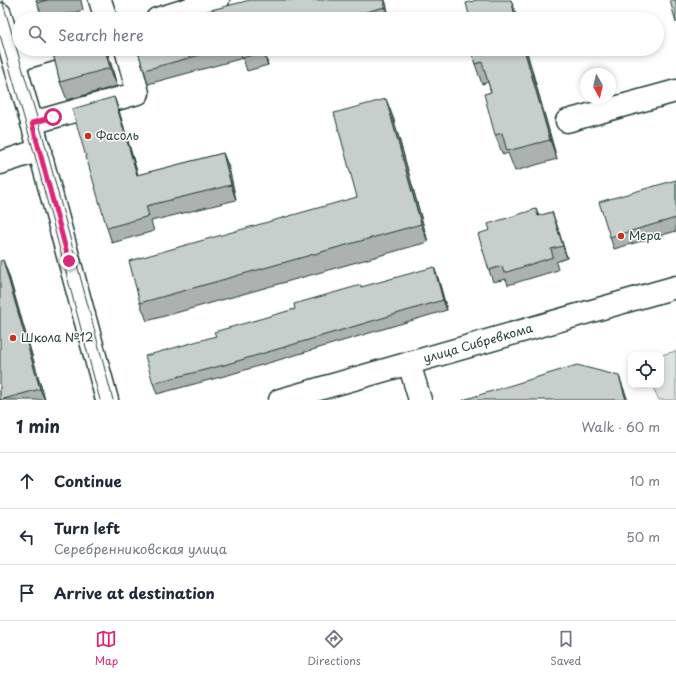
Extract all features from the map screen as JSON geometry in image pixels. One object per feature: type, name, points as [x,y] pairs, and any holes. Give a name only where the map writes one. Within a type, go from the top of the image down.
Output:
[{"type":"street","points":[[100,0],[104,12]]},
{"type":"street","points":[[179,12],[218,0]]},
{"type":"street","points":[[0,14],[12,54]]},
{"type":"street","points":[[13,56],[40,150],[106,400]]},
{"type":"street","points":[[14,61],[31,56]]},
{"type":"street","points":[[32,123],[138,93],[128,56]]},
{"type":"street","points":[[567,121],[676,90]]},
{"type":"street","points":[[0,163],[40,150]]},
{"type":"street","name":"улица Сибревкома","points":[[280,400],[676,287]]},
{"type":"street","points":[[409,363],[420,400]]},
{"type":"shaded area","points":[[676,351],[676,400],[659,400],[653,388],[664,388],[664,354]]},
{"type":"building","points":[[36,0],[47,0],[37,3]]},
{"type":"building","points":[[250,0],[383,0],[385,7],[365,12],[203,12]]},
{"type":"building","points":[[477,0],[511,0],[514,12],[468,12],[466,3]]},
{"type":"building","points":[[670,0],[676,0],[676,23]]},
{"type":"building","points":[[54,56],[107,56],[110,68],[60,82]]},
{"type":"building","points":[[139,56],[196,56],[144,70]]},
{"type":"building","points":[[473,56],[526,56],[550,140],[507,151],[502,133],[495,135],[484,94],[491,92],[482,62],[475,64]]},
{"type":"building","points":[[114,97],[137,175],[223,153],[231,185],[146,206],[149,216],[107,228],[72,109]]},
{"type":"building","points":[[386,99],[421,224],[140,303],[129,261],[357,197],[334,113]]},
{"type":"building","points":[[676,180],[676,218],[610,237],[599,202]]},
{"type":"building","points":[[536,209],[538,216],[552,212],[563,246],[551,249],[553,257],[504,273],[502,266],[489,270],[478,234],[490,230],[488,224]]},
{"type":"building","name":"Школа №12","points":[[3,260],[40,389],[0,400],[0,261]]},
{"type":"building","points":[[434,267],[443,300],[224,365],[153,383],[145,356],[216,336],[214,332],[295,309],[294,304],[361,285],[361,287]]},
{"type":"building","points":[[577,365],[619,376],[626,400],[463,400]]},
{"type":"tram line","points":[[2,0],[12,33]]},
{"type":"tram line","points":[[0,35],[34,152],[100,400]]},
{"type":"tram line","points":[[19,56],[45,144],[113,400]]},
{"type":"place","name":"Фасоль","points":[[88,136]]},
{"type":"place","name":"Мера","points":[[621,236]]},
{"type":"place","name":"Школа №12","points":[[13,338]]},
{"type":"route","points":[[53,117],[32,123],[69,261]]}]
